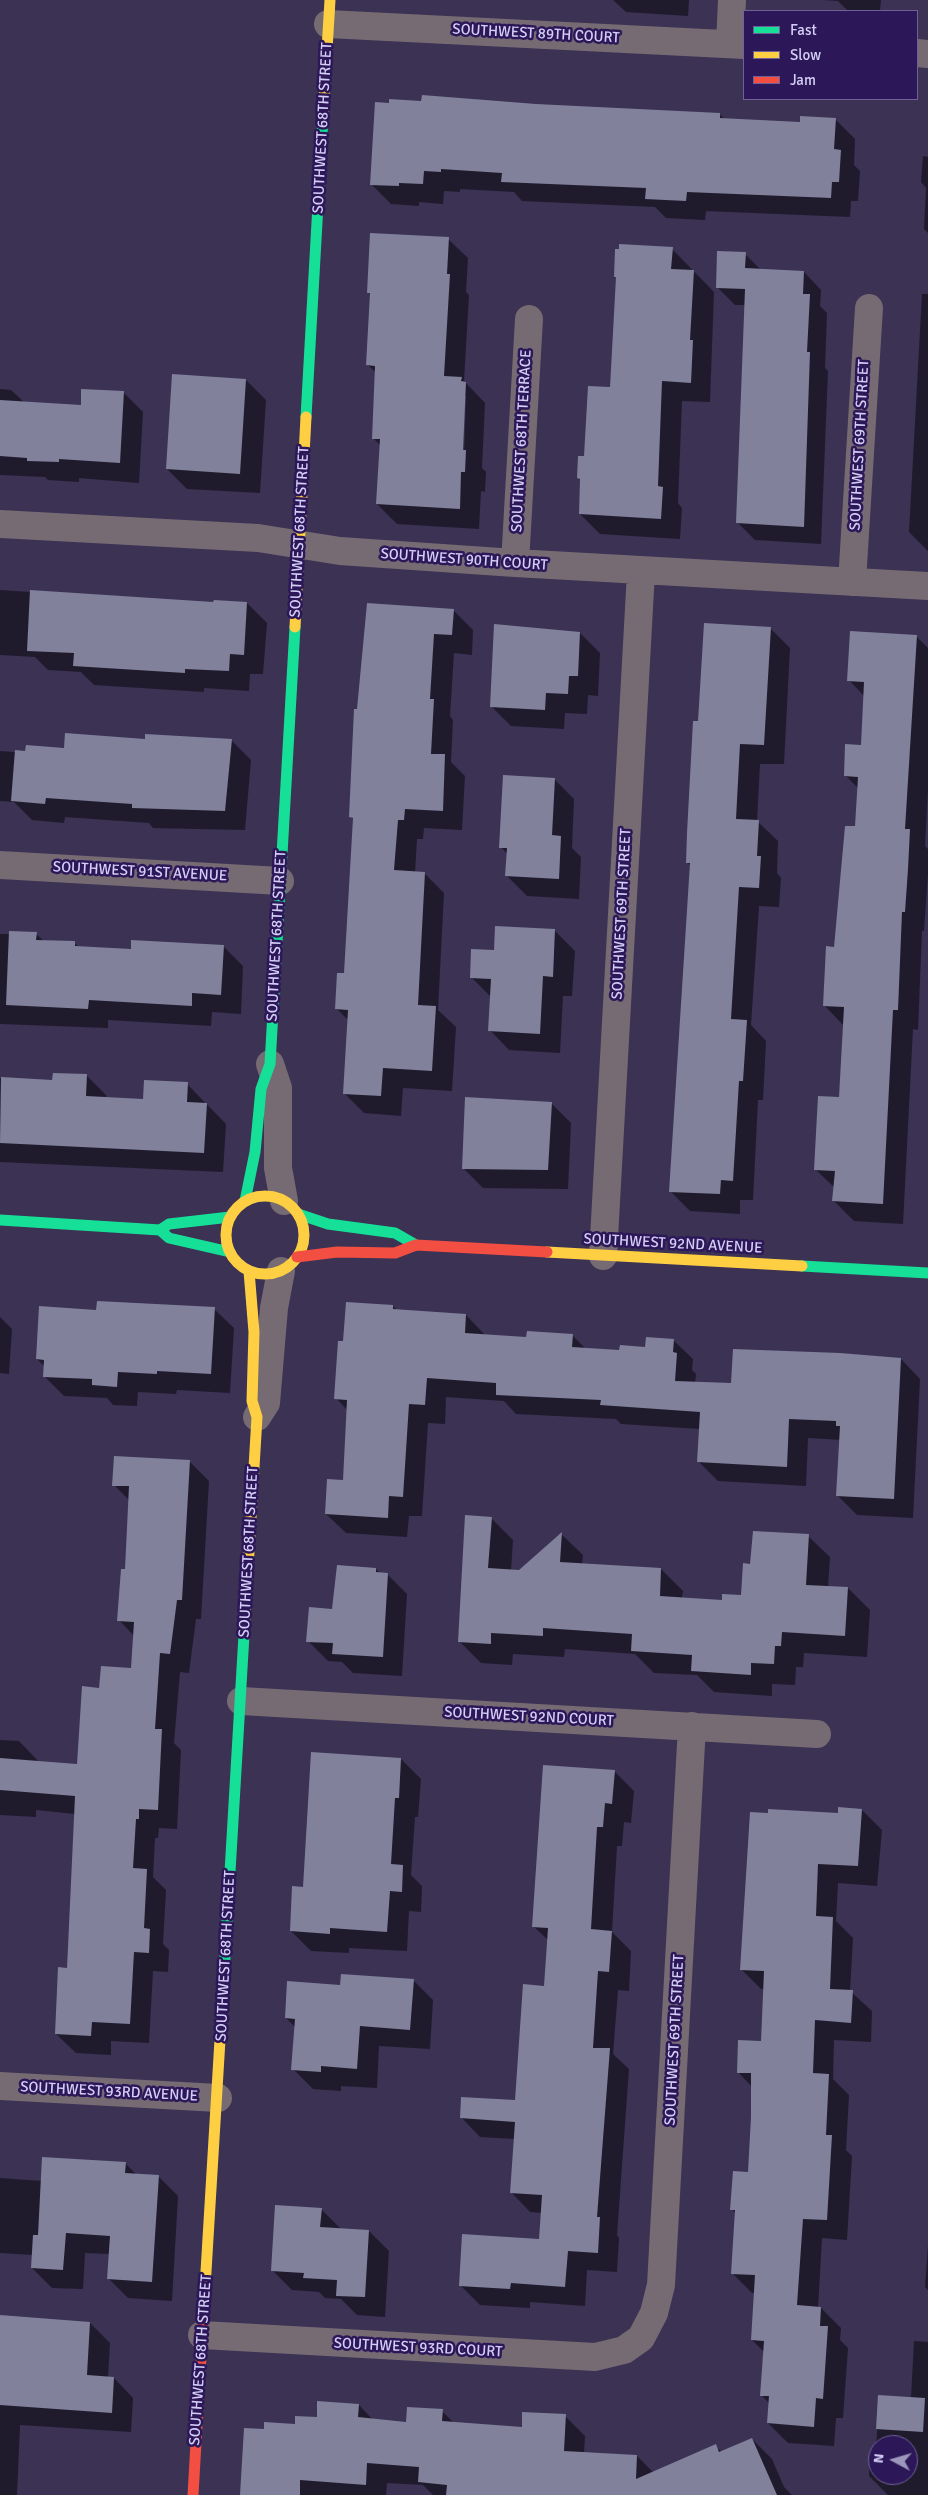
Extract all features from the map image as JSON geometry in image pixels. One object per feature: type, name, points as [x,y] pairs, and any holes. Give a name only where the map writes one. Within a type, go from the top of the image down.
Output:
[{"type":"street","points":[[732,0],[737,45]]},
{"type":"street","name":"SOUTHWEST 89TH COURT","points":[[329,12],[737,45]]},
{"type":"street","name":"SOUTHWEST 68TH STREET","points":[[245,1201],[255,1152],[262,1089],[270,1064],[329,12]]},
{"type":"street","name":"SOUTHWEST 69TH STREET","points":[[852,582],[869,308]]},
{"type":"street","name":"SOUTHWEST 68TH TERRACE","points":[[515,563],[529,319]]},
{"type":"street","name":"SOUTHWEST 90TH COURT","points":[[0,524],[258,538],[340,551],[641,572],[928,586]]},
{"type":"street","name":"SOUTHWEST 69TH STREET","points":[[603,1256],[641,572]]},
{"type":"street","name":"SOUTHWEST 91ST AVENUE","points":[[0,865],[280,880]]},
{"type":"street","name":"SOUTHWEST 68TH STREET","points":[[270,1064],[278,1088],[278,1168],[291,1207]]},
{"type":"street","points":[[268,1196],[291,1207],[304,1236],[302,1247],[289,1264],[271,1274],[249,1271],[241,1266],[230,1252],[227,1228],[230,1217],[245,1201],[268,1196]]},
{"type":"street","name":"SOUTHWEST 92ND AVENUE","points":[[291,1207],[328,1224],[395,1233],[416,1245]]},
{"type":"street","points":[[0,1220],[160,1230],[169,1224],[230,1217]]},
{"type":"street","points":[[160,1230],[169,1238],[230,1252]]},
{"type":"street","name":"SOUTHWEST 92ND AVENUE","points":[[289,1264],[337,1252],[395,1253],[416,1245],[928,1273]]},
{"type":"street","name":"SOUTHWEST 68TH STREET","points":[[257,1417],[266,1403],[274,1308],[289,1264]]},
{"type":"street","name":"SOUTHWEST 68TH STREET","points":[[192,2495],[218,2098],[257,1417],[252,1401],[254,1332],[249,1271]]},
{"type":"street","name":"SOUTHWEST 92ND COURT","points":[[241,1701],[817,1734]]},
{"type":"street","name":"SOUTHWEST 69TH STREET","points":[[632,2346],[647,2329],[661,2285],[692,1726]]},
{"type":"street","name":"SOUTHWEST 93RD AVENUE","points":[[0,2086],[218,2098]]},
{"type":"street","name":"SOUTHWEST 93RD COURT","points":[[202,2336],[589,2357],[615,2354],[632,2346]]},
{"type":"building","points":[[422,95],[536,104],[720,113],[720,118],[800,122],[800,116],[836,118],[834,149],[841,150],[839,182],[832,182],[831,198],[687,192],[686,201],[645,199],[646,188],[501,182],[502,173],[441,169],[441,172],[424,171],[423,184],[399,183],[399,186],[370,185],[375,102],[389,103],[389,99],[421,101]]},
{"type":"building","points":[[370,233],[449,237],[447,274],[450,274],[444,376],[462,377],[461,381],[466,382],[463,450],[466,450],[465,472],[461,472],[460,509],[376,504],[380,439],[372,439],[375,366],[366,365],[370,293],[367,293]]},
{"type":"building","points":[[619,244],[673,247],[671,269],[694,270],[690,340],[693,340],[691,383],[662,381],[658,486],[663,487],[661,519],[579,514],[580,479],[577,478],[578,456],[584,456],[588,386],[610,387],[616,277],[614,277],[615,249],[619,249]]},
{"type":"building","points":[[717,251],[746,252],[745,268],[804,271],[803,294],[810,294],[807,352],[810,352],[804,527],[736,523],[745,289],[716,288]]},
{"type":"building","points":[[172,374],[246,379],[240,474],[166,469]]},
{"type":"building","points":[[81,389],[124,391],[120,463],[59,459],[59,462],[27,461],[27,458],[0,456],[0,400],[81,405]]},
{"type":"building","points":[[30,590],[213,602],[214,600],[247,602],[244,655],[230,654],[229,671],[185,669],[185,673],[73,666],[74,653],[27,651]]},
{"type":"building","points":[[367,603],[454,609],[452,635],[434,634],[430,699],[434,699],[431,754],[445,754],[443,811],[405,809],[404,820],[398,820],[394,870],[425,872],[418,1005],[436,1006],[432,1071],[383,1068],[381,1096],[343,1094],[348,1010],[335,1009],[337,973],[344,973],[353,818],[349,817],[354,709],[357,709]]},
{"type":"building","points":[[704,623],[771,627],[764,745],[740,744],[736,819],[759,820],[757,856],[761,856],[759,888],[739,887],[731,1019],[747,1020],[743,1081],[739,1081],[733,1181],[721,1180],[720,1194],[669,1192],[690,863],[686,863],[693,721],[698,721]]},
{"type":"building","points":[[494,624],[580,632],[578,676],[569,676],[568,694],[546,693],[545,710],[490,707]]},
{"type":"building","points":[[850,631],[917,635],[905,829],[910,829],[908,869],[905,912],[902,912],[898,1010],[893,1010],[883,1204],[832,1201],[835,1171],[814,1170],[818,1096],[839,1097],[844,1007],[823,1006],[826,946],[834,947],[845,826],[855,826],[858,777],[844,776],[845,744],[861,745],[864,682],[847,681]]},
{"type":"building","points":[[65,733],[145,739],[145,734],[232,739],[225,811],[132,808],[132,804],[46,798],[45,804],[11,801],[15,750],[25,751],[26,745],[64,748]]},
{"type":"building","points":[[503,775],[555,778],[552,835],[561,836],[559,879],[505,876],[507,848],[499,848]]},
{"type":"building","points":[[495,926],[555,929],[553,977],[543,976],[540,1034],[488,1031],[491,979],[470,978],[471,949],[494,950]]},
{"type":"building","points":[[9,931],[37,932],[36,940],[75,941],[75,946],[131,949],[131,940],[224,945],[221,995],[192,993],[192,1006],[89,1000],[88,1009],[6,1005]]},
{"type":"building","points":[[53,1073],[87,1074],[86,1096],[143,1099],[144,1080],[188,1082],[187,1102],[207,1103],[204,1153],[0,1143],[1,1077],[52,1080]]},
{"type":"building","points":[[465,1097],[552,1102],[548,1170],[462,1169]]},
{"type":"building","points":[[97,1301],[215,1307],[211,1374],[157,1371],[157,1374],[118,1372],[117,1387],[92,1385],[92,1379],[43,1377],[44,1360],[36,1359],[39,1306],[96,1310]]},
{"type":"building","points":[[346,1302],[393,1305],[393,1309],[466,1314],[465,1333],[526,1337],[527,1331],[573,1334],[572,1347],[619,1350],[620,1345],[645,1347],[646,1337],[674,1339],[673,1352],[677,1353],[675,1381],[731,1383],[733,1349],[840,1353],[901,1358],[894,1499],[836,1496],[840,1426],[836,1426],[836,1421],[789,1419],[787,1467],[697,1462],[700,1412],[600,1405],[601,1400],[496,1395],[496,1383],[427,1378],[425,1405],[409,1404],[403,1497],[389,1496],[388,1518],[325,1514],[327,1479],[343,1480],[347,1400],[334,1399],[338,1341],[343,1341]]},
{"type":"building","points":[[114,1456],[190,1460],[182,1600],[177,1600],[170,1654],[160,1653],[155,1729],[162,1729],[158,1810],[139,1809],[139,1819],[136,1819],[133,1868],[147,1869],[144,1928],[150,1929],[149,1953],[134,1952],[130,2024],[92,2022],[91,2036],[55,2034],[58,1967],[67,1968],[75,1796],[0,1790],[0,1758],[77,1764],[82,1686],[99,1688],[101,1666],[131,1668],[134,1622],[117,1621],[121,1569],[125,1569],[129,1486],[112,1486]]},
{"type":"building","points":[[465,1515],[492,1517],[488,1568],[519,1570],[562,1532],[560,1562],[661,1568],[660,1596],[722,1600],[722,1594],[741,1595],[743,1563],[750,1564],[753,1531],[809,1534],[806,1585],[848,1587],[845,1636],[782,1632],[781,1646],[775,1646],[774,1664],[751,1663],[751,1675],[691,1671],[692,1655],[631,1651],[632,1634],[543,1628],[543,1636],[491,1633],[491,1644],[458,1642]]},
{"type":"building","points":[[337,1565],[376,1568],[376,1572],[388,1573],[383,1657],[332,1654],[333,1643],[306,1642],[309,1607],[332,1609]]},
{"type":"building","points":[[311,1752],[401,1758],[399,1798],[395,1798],[391,1864],[403,1865],[402,1892],[390,1891],[387,1932],[330,1928],[330,1934],[290,1931],[292,1886],[303,1887]]},
{"type":"building","points":[[543,1765],[615,1770],[612,1804],[605,1803],[603,1827],[597,1827],[591,1929],[612,1931],[609,1972],[598,1971],[593,2048],[610,2048],[597,2217],[600,2217],[598,2253],[568,2251],[565,2287],[511,2283],[510,2289],[459,2286],[462,2234],[539,2239],[542,2195],[510,2193],[515,2122],[460,2118],[461,2097],[515,2100],[523,1984],[544,1986],[548,1928],[532,1927]]},
{"type":"building","points":[[838,1807],[862,1809],[858,1866],[818,1864],[816,1916],[833,1917],[830,1989],[853,1990],[851,2023],[815,2020],[813,2073],[829,2074],[826,2135],[832,2135],[827,2220],[803,2219],[797,2305],[821,2307],[820,2326],[828,2326],[823,2399],[816,2398],[814,2427],[767,2423],[769,2396],[760,2396],[764,2341],[751,2340],[755,2275],[731,2274],[735,2210],[730,2210],[733,2171],[748,2172],[751,2117],[751,2073],[737,2073],[738,2040],[761,2041],[764,1971],[740,1970],[750,1812],[768,1813],[768,1809],[838,1813]]},
{"type":"building","points":[[341,1974],[414,1979],[410,2030],[360,2026],[357,2069],[321,2066],[321,2072],[291,2070],[295,2019],[285,2018],[287,1981],[340,1985]]},
{"type":"building","points":[[42,2157],[126,2162],[125,2173],[159,2175],[152,2282],[107,2279],[110,2236],[66,2233],[63,2270],[31,2268],[33,2235],[38,2235]]},
{"type":"building","points":[[275,2205],[322,2208],[320,2227],[369,2230],[365,2297],[336,2296],[337,2280],[303,2278],[304,2273],[271,2271]]},
{"type":"building","points":[[0,2315],[90,2322],[87,2375],[114,2377],[112,2413],[0,2405]]},
{"type":"building","points":[[878,2395],[925,2398],[923,2432],[876,2429]]},
{"type":"building","points":[[317,2401],[359,2404],[358,2417],[406,2422],[407,2407],[443,2409],[442,2421],[522,2427],[522,2412],[566,2414],[564,2451],[637,2455],[636,2479],[716,2444],[719,2452],[752,2438],[777,2495],[446,2495],[447,2485],[418,2482],[419,2467],[367,2463],[366,2485],[300,2480],[300,2495],[240,2495],[244,2428],[264,2429],[264,2422],[295,2424],[295,2416],[317,2417]]},
{"type":"traffic: fast","points":[[306,417],[323,116]]},
{"type":"traffic: fast","points":[[245,1201],[255,1152],[261,1089],[270,1064],[295,627]]},
{"type":"traffic: fast","points":[[298,1214],[328,1224],[395,1233],[416,1245]]},
{"type":"traffic: fast","points":[[160,1230],[169,1224],[230,1217]]},
{"type":"traffic: fast","points":[[0,1220],[160,1230],[169,1238],[230,1252]]},
{"type":"traffic: fast","points":[[802,1266],[928,1273]]},
{"type":"traffic: fast","points":[[223,1990],[245,1618]]},
{"type":"traffic: slow","points":[[323,116],[330,0]]},
{"type":"traffic: slow","points":[[295,627],[306,417]]},
{"type":"traffic: slow","points":[[265,1196],[280,1199],[293,1207],[301,1220],[304,1235],[301,1250],[293,1263],[280,1271],[265,1274],[250,1271],[237,1263],[229,1250],[226,1235],[229,1220],[237,1207],[250,1199],[265,1196]]},
{"type":"traffic: slow","points":[[547,1252],[802,1266]]},
{"type":"traffic: slow","points":[[245,1618],[257,1417],[252,1401],[254,1332],[249,1271]]},
{"type":"traffic: slow","points":[[203,2321],[223,1990]]},
{"type":"traffic: jam","points":[[297,1257],[337,1252],[395,1253],[416,1245],[547,1252]]},
{"type":"traffic: jam","points":[[193,2495],[203,2321]]}]
